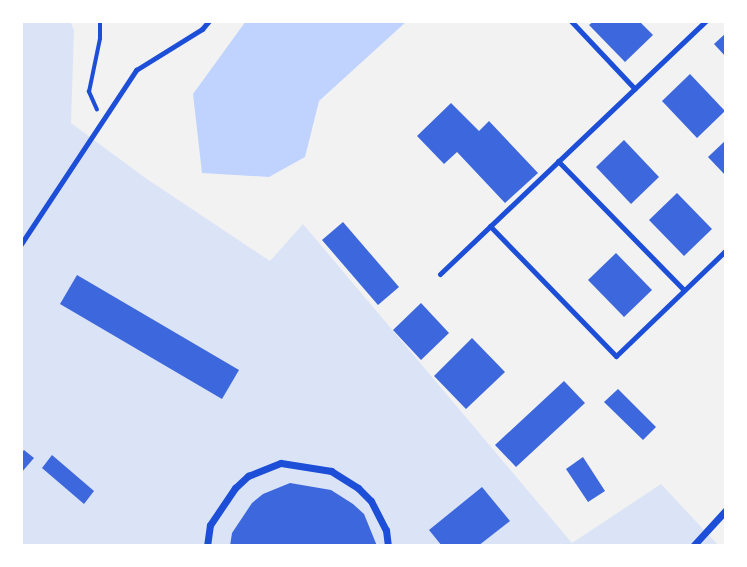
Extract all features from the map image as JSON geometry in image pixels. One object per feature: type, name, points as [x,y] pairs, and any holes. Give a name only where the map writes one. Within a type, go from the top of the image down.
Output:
[{"type":"street","points":[[207,546],[210,525],[235,488],[248,476],[281,463],[331,471],[358,488],[371,501],[381,520],[388,546]]},
{"type":"street","points":[[693,546],[726,510]]},
{"type":"lane","points":[[21,244],[136,70],[202,29],[209,21]]},
{"type":"lane","points":[[571,21],[635,89]]},
{"type":"lane","points":[[440,274],[706,21]]},
{"type":"lane","points":[[558,161],[684,290]]},
{"type":"lane","points":[[490,226],[616,356],[726,250]]},
{"type":"path","points":[[89,92],[100,39],[100,21]]},
{"type":"shaded area","points":[[21,21],[70,21],[74,30],[71,123],[144,177],[270,261],[303,224],[572,543],[661,484],[719,546],[21,546]]},
{"type":"water","points":[[246,21],[407,21],[319,101],[305,157],[269,177],[202,173],[193,94]]},
{"type":"building","points":[[594,21],[639,21],[653,35],[625,62],[589,25]]},
{"type":"building","points":[[726,33],[726,57],[714,44]]},
{"type":"building","points":[[690,74],[725,111],[697,138],[662,101]]},
{"type":"building","points":[[451,103],[479,131],[489,121],[538,173],[505,203],[457,152],[444,164],[417,136]]},
{"type":"building","points":[[624,140],[659,177],[631,204],[596,167]]},
{"type":"building","points":[[726,140],[726,176],[708,157]]},
{"type":"building","points":[[677,193],[712,229],[684,256],[649,220]]},
{"type":"building","points":[[343,222],[399,287],[378,305],[322,240]]},
{"type":"building","points":[[616,253],[652,290],[624,317],[588,280]]},
{"type":"building","points":[[77,275],[239,370],[222,399],[60,304]]},
{"type":"building","points":[[421,303],[449,333],[421,360],[393,330]]},
{"type":"building","points":[[472,338],[505,372],[466,409],[434,376]]},
{"type":"building","points":[[564,381],[585,403],[516,467],[495,445]]},
{"type":"building","points":[[618,389],[656,427],[643,440],[604,402]]},
{"type":"building","points":[[24,450],[34,458],[21,473],[21,453]]},
{"type":"building","points":[[52,455],[94,491],[84,504],[42,468]]},
{"type":"building","points":[[583,457],[605,491],[588,502],[566,469]]},
{"type":"building","points":[[290,483],[331,490],[353,504],[364,514],[377,546],[230,546],[232,533],[252,503],[263,494]]},
{"type":"building","points":[[482,487],[510,521],[478,546],[442,546],[429,530]]}]
